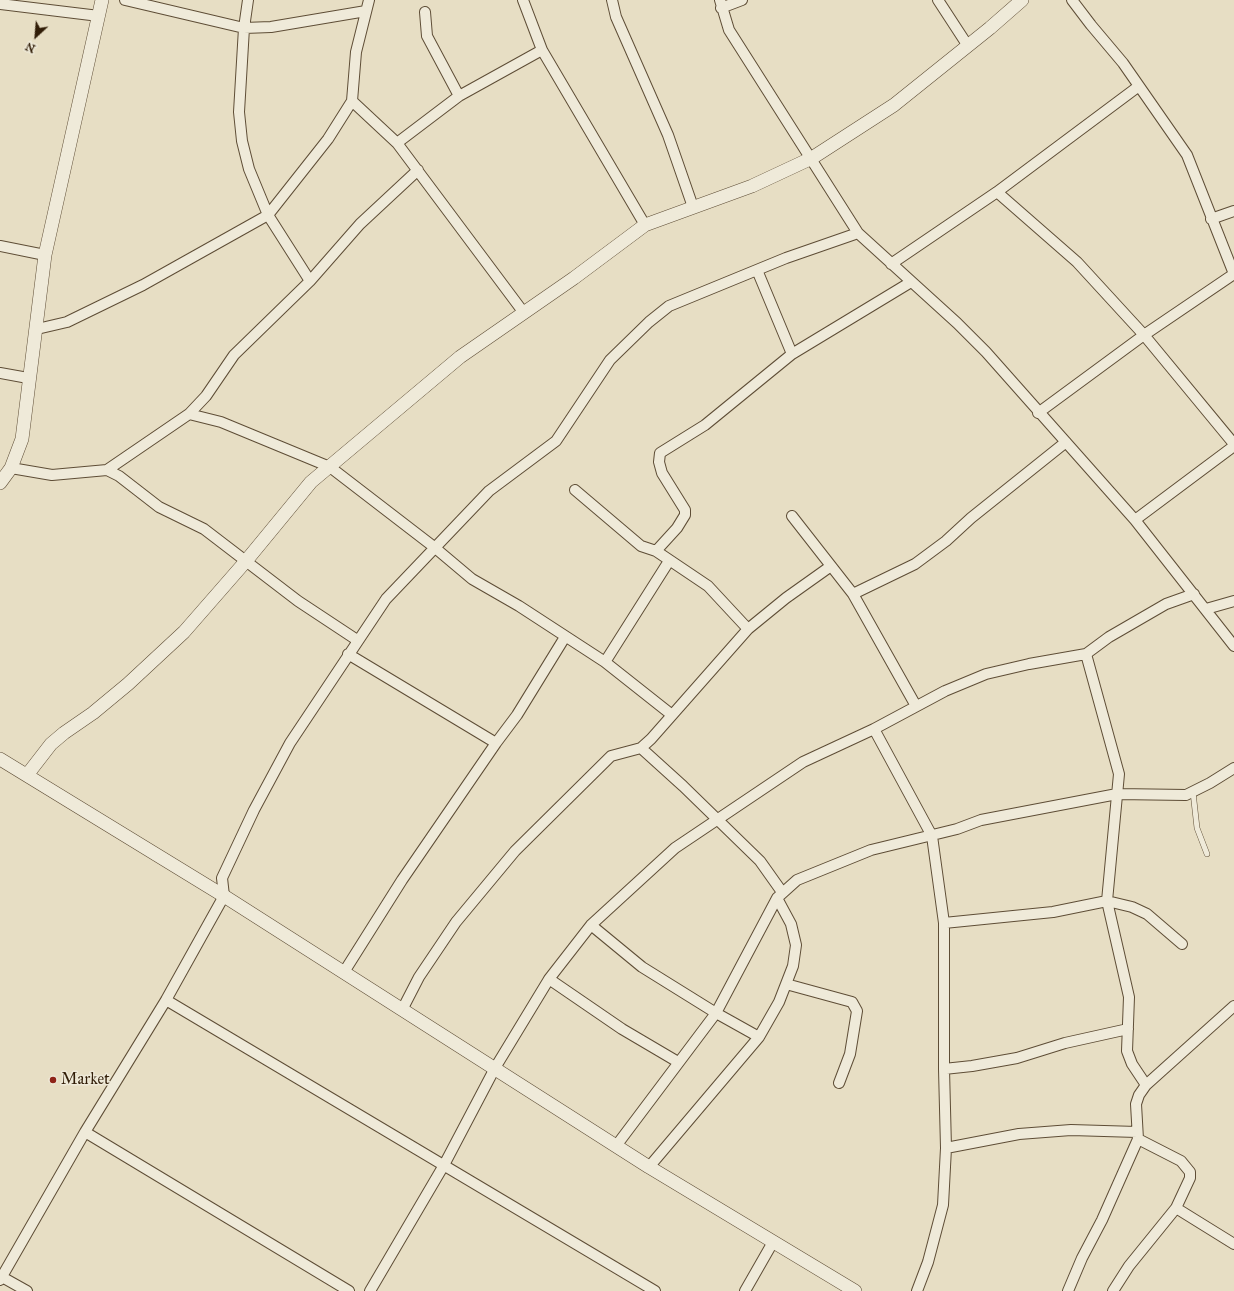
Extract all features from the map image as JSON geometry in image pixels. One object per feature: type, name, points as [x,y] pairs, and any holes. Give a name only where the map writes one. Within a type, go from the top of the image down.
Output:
[{"type":"street","points":[[0,484],[11,468],[22,439],[28,378],[37,329],[45,255],[102,0]]},
{"type":"street","points":[[125,0],[244,28],[271,27],[366,11]]},
{"type":"street","points":[[248,0],[244,28],[239,112],[242,141],[249,169],[268,215],[310,281]]},
{"type":"street","points":[[37,329],[67,322],[136,288],[268,215],[328,139],[352,101],[356,52],[369,0]]},
{"type":"street","points":[[523,0],[542,50],[645,225]]},
{"type":"street","points":[[612,0],[616,17],[668,135],[693,207]]},
{"type":"street","points":[[742,0],[720,4],[729,30],[812,158],[858,233],[986,352],[1038,413],[1066,442],[1135,520],[1234,646]]},
{"type":"street","points":[[938,0],[968,46]]},
{"type":"street","points":[[27,775],[51,744],[93,713],[128,684],[184,632],[246,561],[311,482],[460,357],[524,313],[645,225],[752,186],[812,158],[894,105],[968,46],[1022,0]]},
{"type":"street","points":[[1038,413],[1144,335],[1234,274],[1187,155],[1123,63],[1090,25],[1072,0]]},
{"type":"street","points":[[0,4],[99,16]]},
{"type":"street","points":[[425,12],[427,36],[459,96]]},
{"type":"street","points":[[397,143],[459,96],[542,50]]},
{"type":"street","points":[[891,264],[997,192],[1139,86]]},
{"type":"street","points":[[352,101],[397,143],[524,313]]},
{"type":"street","points":[[11,468],[52,475],[107,470],[189,414],[206,396],[234,355],[310,281],[360,224],[418,170]]},
{"type":"street","points":[[997,192],[1077,262],[1144,335],[1234,445],[1135,520]]},
{"type":"street","points":[[1211,219],[1234,211]]},
{"type":"street","points":[[27,1291],[1,1278],[85,1132],[166,1000],[224,896],[222,878],[254,810],[290,743],[357,640],[386,599],[489,491],[556,441],[610,360],[649,322],[669,306],[758,270],[858,233]]},
{"type":"street","points":[[0,246],[45,255]]},
{"type":"street","points":[[758,270],[792,354]]},
{"type":"street","points":[[656,551],[677,528],[685,515],[685,510],[662,473],[659,462],[660,453],[705,425],[792,354],[911,282]]},
{"type":"street","points":[[0,373],[28,378]]},
{"type":"street","points":[[189,414],[221,422],[330,467],[434,547],[472,579],[519,606],[605,662],[672,715]]},
{"type":"street","points":[[853,594],[915,564],[946,541],[971,518],[1066,442]]},
{"type":"street","points":[[107,470],[118,476],[159,508],[204,529],[298,601],[357,640]]},
{"type":"street","points":[[575,490],[641,546],[656,551],[708,586],[748,629]]},
{"type":"street","points":[[792,516],[853,594],[916,706]]},
{"type":"street","points":[[605,662],[669,561]]},
{"type":"street","points":[[402,1010],[419,977],[456,922],[515,850],[611,756],[641,748],[748,629],[786,598],[831,566]]},
{"type":"street","points":[[370,1291],[444,1165],[495,1068],[549,979],[591,925],[675,848],[803,762],[874,729],[945,691],[986,674],[1029,664],[1086,654],[1109,637],[1166,604],[1194,594]]},
{"type":"street","points":[[1206,609],[1234,601]]},
{"type":"street","points":[[344,972],[402,880],[496,743],[517,715],[565,637]]},
{"type":"street","points":[[348,654],[496,743]]},
{"type":"street","points":[[1086,654],[1119,774],[1107,901],[1129,997],[1127,1051],[1132,1064],[1146,1085]]},
{"type":"street","points":[[874,729],[932,836],[944,923],[944,1069],[946,1148],[942,1215],[917,1291]]},
{"type":"street","points":[[641,748],[760,861],[780,895],[791,924],[796,944],[793,966],[779,1002],[759,1037],[649,1167]]},
{"type":"street","points":[[0,759],[224,896],[649,1167],[855,1291]]},
{"type":"street","points":[[616,1146],[716,1013],[780,895],[797,880],[871,850],[932,836],[981,820],[1117,794],[1176,796],[1193,792],[1234,768]]},
{"type":"street","points":[[944,923],[1053,912],[1107,901],[1132,907],[1147,914],[1182,944]]},
{"type":"street","points":[[591,925],[642,967],[716,1013],[759,1037]]},
{"type":"street","points":[[549,979],[622,1029],[678,1062]]},
{"type":"street","points":[[786,984],[852,1002],[857,1011],[850,1054],[838,1083]]},
{"type":"street","points":[[166,1000],[655,1291]]},
{"type":"street","points":[[1068,1291],[1082,1258],[1102,1220],[1138,1135],[1136,1104],[1139,1095],[1146,1085],[1234,1006]]},
{"type":"street","points":[[944,1069],[972,1066],[1017,1058],[1064,1043],[1128,1029]]},
{"type":"street","points":[[946,1148],[1020,1134],[1071,1130],[1138,1135],[1181,1161],[1190,1172],[1190,1178],[1176,1208],[1129,1266],[1113,1291]]},
{"type":"street","points":[[85,1132],[349,1291]]},
{"type":"street","points":[[1176,1208],[1234,1244]]},
{"type":"street","points":[[745,1291],[773,1242]]},
{"type":"lane","points":[[1193,792],[1197,828],[1207,854]]},
{"type":"place","name":"Market","points":[[53,1080]]}]
